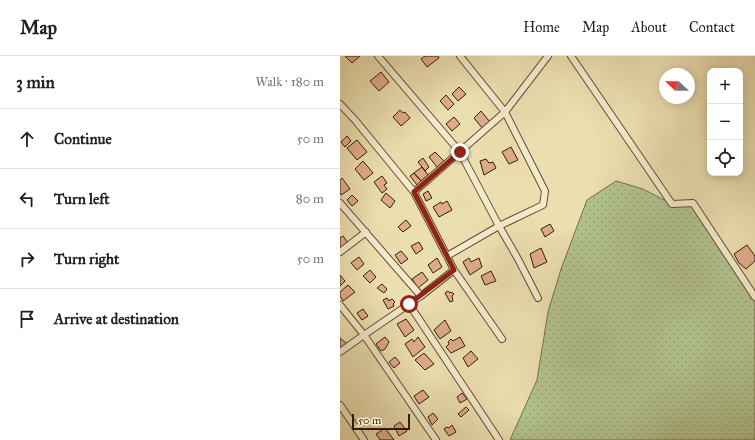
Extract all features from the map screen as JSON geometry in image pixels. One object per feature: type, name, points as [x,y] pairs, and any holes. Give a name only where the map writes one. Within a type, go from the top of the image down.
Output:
[{"type":"street","points":[[378,56],[460,152],[538,298]]},
{"type":"street","points":[[447,256],[499,226],[543,205],[545,190],[505,112],[460,56]]},
{"type":"street","points":[[414,192],[505,112],[548,56]]},
{"type":"street","points":[[572,56],[672,204],[693,203],[755,297]]},
{"type":"street","points":[[340,104],[414,192],[454,270],[502,339]]},
{"type":"street","points":[[340,203],[421,296]]},
{"type":"street","points":[[340,252],[366,232]]},
{"type":"street","points":[[340,352],[421,296],[454,270]]},
{"type":"street","points":[[409,304],[499,440]]},
{"type":"street","points":[[340,305],[364,335],[436,440]]},
{"type":"street","points":[[340,405],[364,440]]},
{"type":"green space","points":[[616,181],[643,189],[672,204],[693,203],[755,297],[755,440],[510,440],[537,380],[548,312],[561,269],[587,200]]},
{"type":"building","points":[[345,56],[360,56],[352,63]]},
{"type":"building","points":[[425,56],[438,56],[439,58],[427,67],[421,59]]},
{"type":"building","points":[[381,72],[389,82],[379,91],[370,81]]},
{"type":"building","points":[[459,87],[466,94],[458,101],[452,94]]},
{"type":"building","points":[[446,95],[454,104],[448,110],[440,101]]},
{"type":"building","points":[[400,110],[403,113],[405,112],[410,118],[401,126],[393,117]]},
{"type":"building","points":[[481,111],[490,122],[483,129],[474,118]]},
{"type":"building","points":[[454,117],[460,124],[452,131],[446,124]]},
{"type":"building","points":[[347,136],[351,141],[345,147],[341,142]]},
{"type":"building","points":[[357,140],[367,152],[357,160],[347,148]]},
{"type":"building","points":[[511,147],[518,160],[509,164],[502,152]]},
{"type":"building","points":[[435,152],[444,161],[437,167],[429,157]]},
{"type":"building","points":[[423,158],[429,167],[425,171],[418,162]]},
{"type":"building","points":[[486,159],[489,163],[493,162],[496,168],[484,175],[480,161]]},
{"type":"building","points":[[363,161],[373,173],[364,180],[355,169]]},
{"type":"building","points":[[422,167],[428,175],[421,181],[414,173]]},
{"type":"building","points":[[414,173],[421,181],[417,185],[410,176]]},
{"type":"building","points":[[382,176],[387,183],[384,185],[387,189],[382,193],[374,182]]},
{"type":"building","points":[[342,178],[350,189],[341,195],[340,180]]},
{"type":"building","points":[[428,191],[432,198],[426,201],[423,194]]},
{"type":"building","points":[[386,193],[395,201],[390,208],[381,200]]},
{"type":"building","points":[[352,195],[358,201],[352,206],[347,200]]},
{"type":"building","points":[[447,201],[452,210],[439,217],[433,207],[441,202],[442,204]]},
{"type":"building","points":[[406,220],[411,226],[403,232],[398,227]]},
{"type":"building","points":[[550,224],[554,231],[545,237],[541,229]]},
{"type":"building","points":[[343,236],[348,243],[342,249],[340,247],[340,238]]},
{"type":"building","points":[[419,242],[423,249],[416,254],[411,246]]},
{"type":"building","points":[[747,245],[755,256],[755,261],[746,269],[739,263],[734,254]]},
{"type":"building","points":[[541,248],[547,262],[534,268],[530,254]]},
{"type":"building","points":[[401,251],[408,259],[401,264],[395,255]]},
{"type":"building","points":[[359,257],[364,264],[357,270],[351,263]]},
{"type":"building","points":[[437,258],[442,267],[433,273],[428,265]]},
{"type":"building","points":[[469,258],[471,262],[479,258],[482,267],[470,275],[463,262]]},
{"type":"building","points":[[370,270],[376,277],[370,283],[363,276]]},
{"type":"building","points":[[491,271],[496,281],[485,285],[481,276]]},
{"type":"building","points":[[422,272],[428,280],[418,288],[412,279]]},
{"type":"building","points":[[340,275],[345,281],[340,286]]},
{"type":"building","points":[[382,284],[387,289],[384,293],[377,288]]},
{"type":"building","points":[[348,285],[355,292],[343,301],[340,296],[340,292]]},
{"type":"building","points":[[448,291],[454,294],[452,296],[453,301],[450,302],[445,293]]},
{"type":"building","points":[[387,298],[389,301],[392,299],[395,302],[393,304],[394,306],[388,309],[383,300]]},
{"type":"building","points":[[363,309],[368,316],[362,320],[357,313]]},
{"type":"building","points":[[406,319],[414,330],[405,337],[397,324]]},
{"type":"building","points":[[445,320],[451,331],[440,339],[434,330]]},
{"type":"building","points":[[385,337],[389,342],[385,349],[381,351],[376,344]]},
{"type":"building","points":[[418,337],[425,347],[413,357],[405,344],[412,339],[414,342]]},
{"type":"building","points":[[460,337],[465,346],[451,353],[446,347],[449,344],[448,342],[451,339],[453,341]]},
{"type":"building","points":[[340,338],[347,344],[340,350]]},
{"type":"building","points":[[471,351],[478,359],[468,367],[463,358]]},
{"type":"building","points":[[424,353],[434,364],[425,370],[415,360]]},
{"type":"building","points":[[395,357],[400,363],[394,368],[389,362]]},
{"type":"building","points":[[423,390],[429,397],[419,404],[414,396]]},
{"type":"building","points":[[462,393],[467,399],[460,403],[457,397]]},
{"type":"building","points":[[466,407],[469,410],[461,417],[458,414]]},
{"type":"building","points":[[433,413],[438,419],[432,425],[428,417]]},
{"type":"building","points":[[400,422],[407,431],[399,436],[394,426]]},
{"type":"building","points":[[452,425],[456,432],[449,436],[444,429],[447,427],[449,428]]},
{"type":"building","points":[[385,428],[394,440],[380,440],[376,434]]},
{"type":"route","points":[[409,304],[454,270],[414,192],[460,152]]}]
